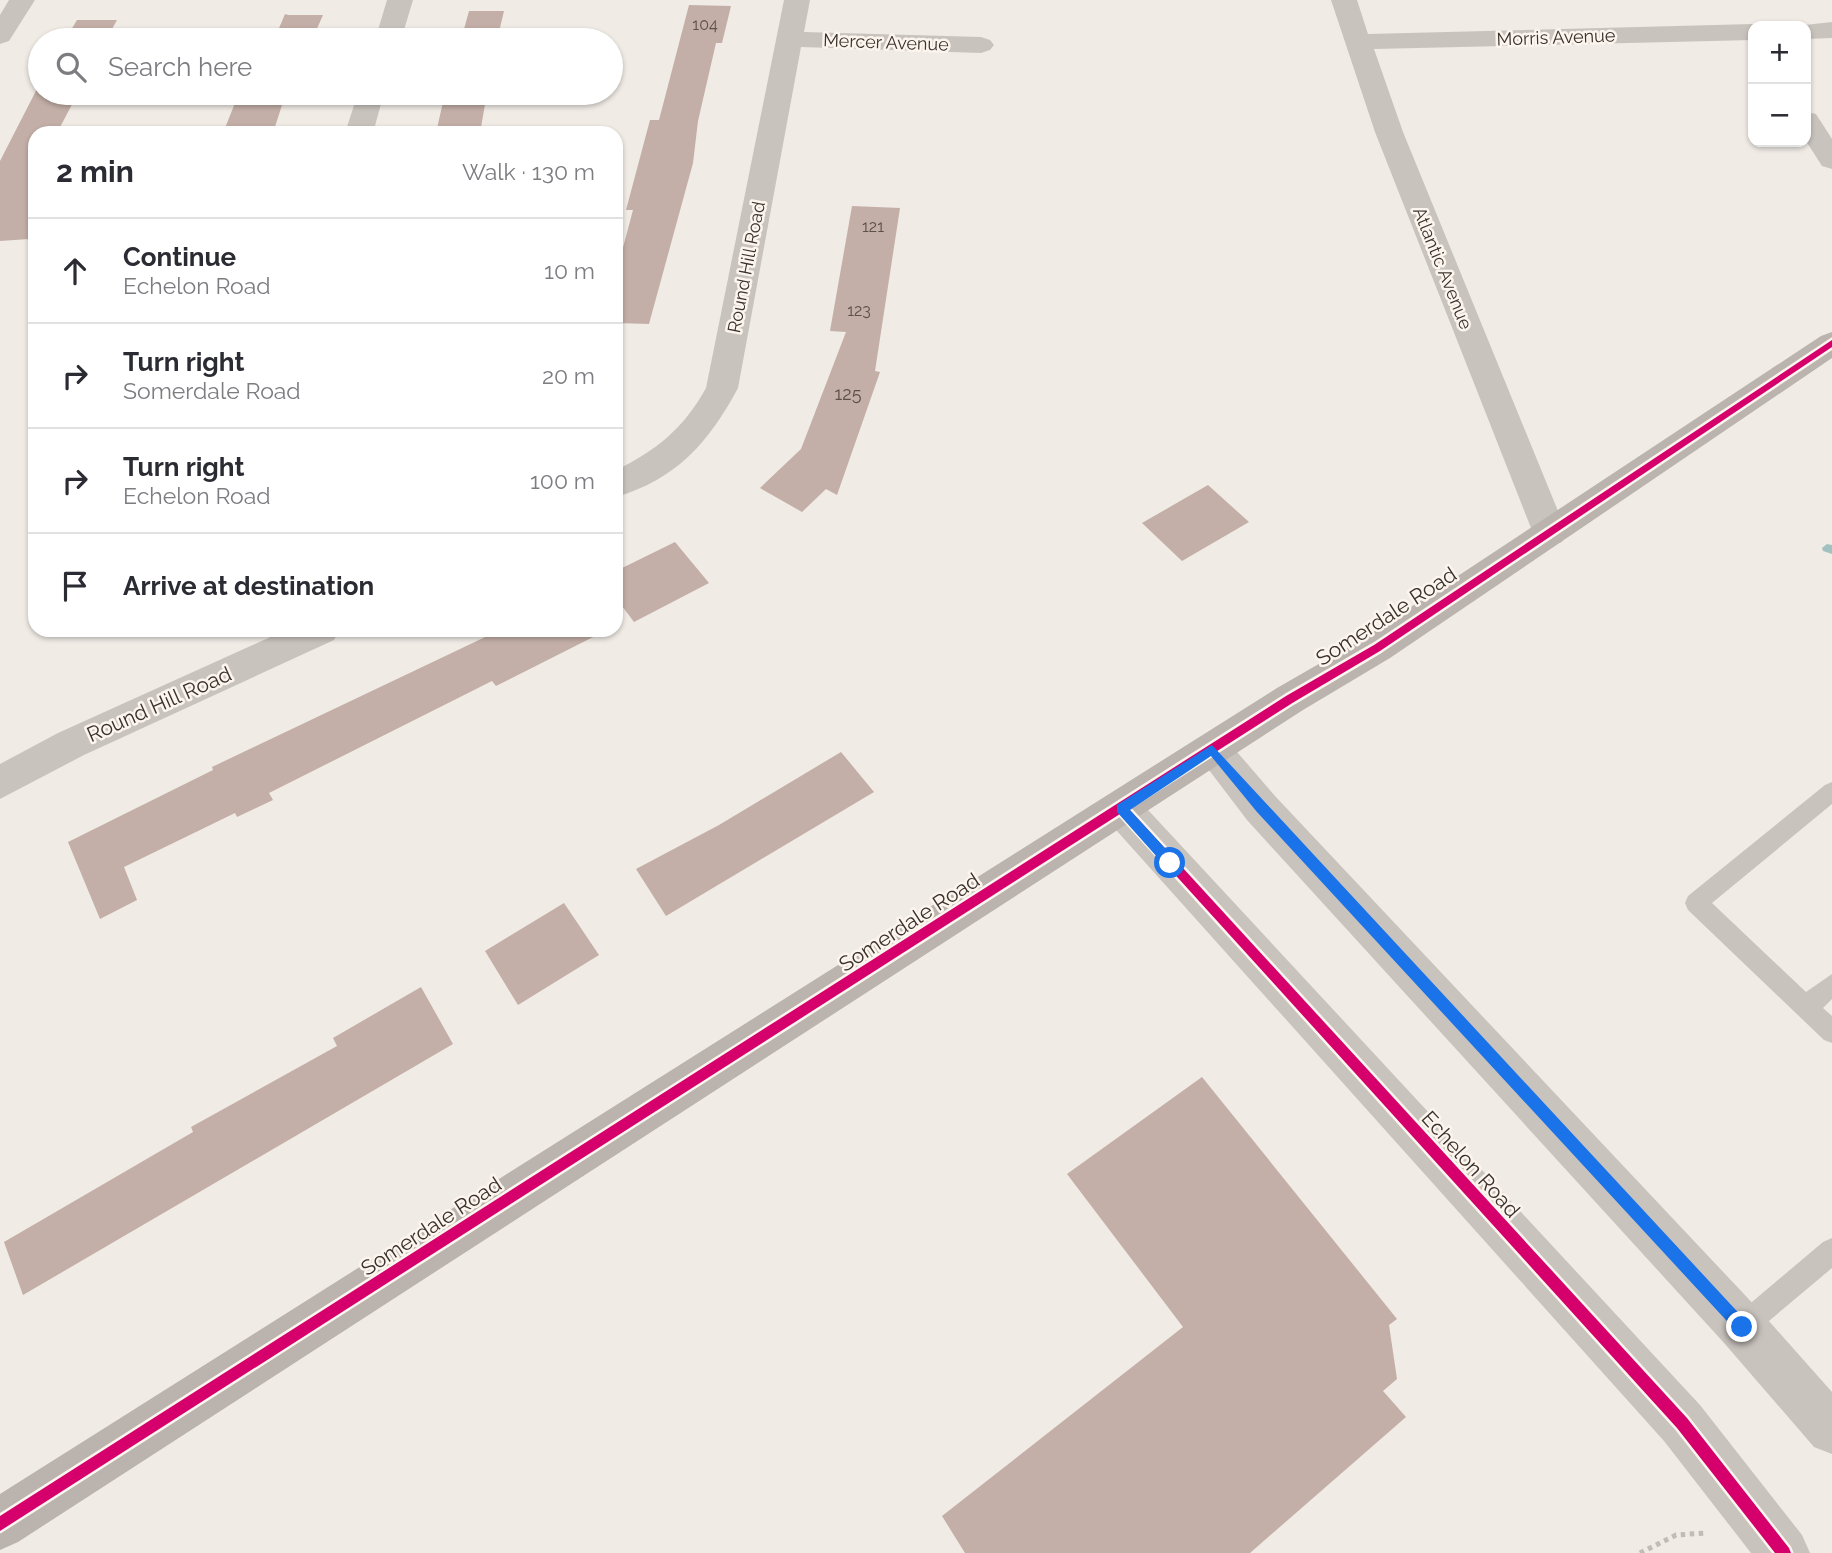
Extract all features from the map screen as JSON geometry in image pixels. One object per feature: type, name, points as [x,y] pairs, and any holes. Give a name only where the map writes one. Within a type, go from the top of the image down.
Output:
[{"type":"main road","name":"Somerdale Road","points":[[0,1524],[1212,749],[1377,648],[1832,343]]},
{"type":"street","points":[[0,36],[22,0]]},
{"type":"street","points":[[392,28],[400,0]]},
{"type":"street","name":"Round Hill Road","points":[[623,481],[689,442],[705,422],[722,388],[797,0]]},
{"type":"street","name":"Atlantic Avenue","points":[[1344,0],[1389,132],[1550,533]]},
{"type":"street","name":"Morris Avenue","points":[[1359,42],[1747,29]]},
{"type":"street","points":[[1811,31],[1832,30]]},
{"type":"street","name":"Mercer Avenue","points":[[790,38],[981,45]]},
{"type":"street","points":[[361,126],[367,105]]},
{"type":"street","points":[[1811,128],[1832,160]]},
{"type":"street","name":"Round Hill Road","points":[[0,783],[71,744],[306,637]]},
{"type":"street","points":[[1212,749],[1261,808],[1742,1327],[1832,1429]]},
{"type":"street","name":"Echelon Road","points":[[1122,809],[1682,1423],[1784,1553]]},
{"type":"lane","points":[[1832,790],[1696,903],[1832,1032]]},
{"type":"lane","points":[[1806,1007],[1832,985]]},
{"type":"lane","points":[[1742,1327],[1832,1251]]},
{"type":"path","points":[[1640,1553],[1676,1535],[1707,1533],[1714,1540]]},
{"type":"building","points":[[689,5],[731,6],[722,43],[716,43],[698,121],[693,163],[649,324],[623,323],[623,248],[633,210],[626,210],[650,120],[659,120]]},
{"type":"building","points":[[469,11],[504,11],[500,28],[464,28]]},
{"type":"building","points":[[285,14],[323,15],[317,28],[279,28]]},
{"type":"building","points":[[77,20],[117,20],[113,28],[72,28]]},
{"type":"building","points":[[29,105],[72,105],[61,126],[28,126],[28,239],[0,241],[0,161]]},
{"type":"building","points":[[234,105],[282,105],[275,126],[226,126]]},
{"type":"building","points":[[442,105],[485,105],[481,126],[438,126]]},
{"type":"building","points":[[852,206],[900,208],[875,371],[880,372],[837,495],[826,489],[802,512],[760,488],[801,449],[846,332],[830,331]]},
{"type":"building","points":[[1208,485],[1249,522],[1182,561],[1142,523]]},
{"type":"building","points":[[675,542],[709,583],[634,622],[623,607],[623,568]]},
{"type":"building","points":[[485,637],[593,637],[496,686],[492,681],[269,793],[273,800],[237,817],[235,813],[124,867],[137,900],[100,919],[68,842],[213,770],[212,767]]},
{"type":"building","points":[[841,752],[874,792],[666,916],[636,869],[719,825]]},
{"type":"building","points":[[564,903],[599,955],[518,1005],[485,951]]},
{"type":"building","points":[[421,987],[453,1044],[23,1295],[4,1242],[193,1132],[191,1127],[337,1046],[333,1038]]},
{"type":"building","points":[[1202,1077],[1397,1319],[1389,1325],[1397,1379],[1383,1391],[1406,1417],[1250,1553],[965,1553],[942,1516],[1183,1327],[1067,1174]]},
{"type":"waterway","points":[[1827,548],[1832,550]]},
{"type":"cycle path","points":[[0,1524],[1290,699],[1377,648],[1832,343]]},
{"type":"cycle path","points":[[1122,809],[1682,1423],[1784,1553]]},
{"type":"route","points":[[1170,863],[1122,809],[1212,749],[1261,808],[1742,1327]]}]
